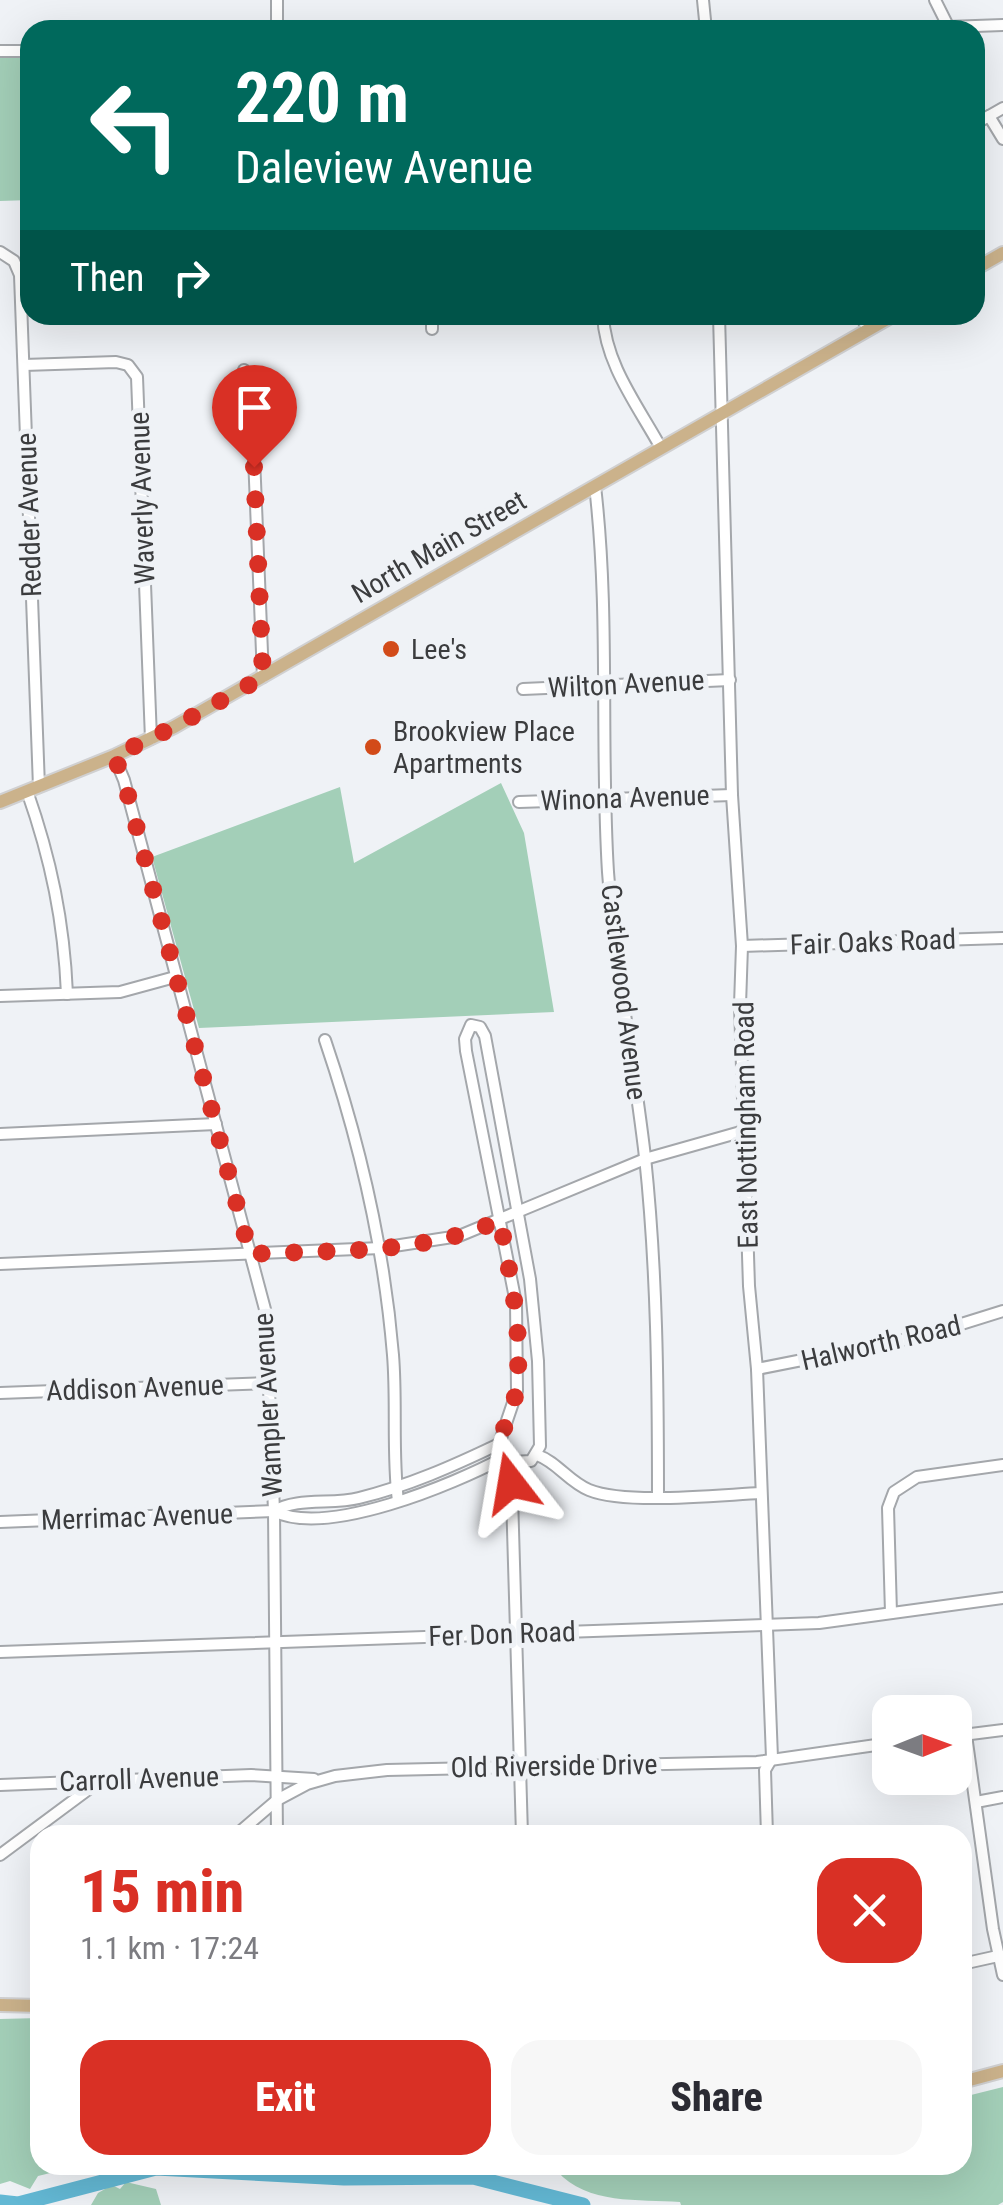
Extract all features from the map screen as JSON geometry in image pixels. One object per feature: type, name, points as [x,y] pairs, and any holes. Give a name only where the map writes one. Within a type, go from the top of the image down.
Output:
[{"type":"main road","name":"North Main Street","points":[[0,802],[151,739],[877,325]]},
{"type":"main road","points":[[0,2005],[30,2006]]},
{"type":"main road","points":[[972,2079],[1003,2071]]},
{"type":"street","points":[[985,119],[1003,108]]},
{"type":"street","points":[[990,116],[1003,139]]},
{"type":"street","name":"Redder Avenue","points":[[0,252],[14,261],[20,275]]},
{"type":"street","name":"Redder Avenue","points":[[22,325],[33,789],[57,890],[66,951],[67,994]]},
{"type":"street","points":[[604,325],[612,360],[661,448]]},
{"type":"street","name":"East Nottingham Road","points":[[718,325],[732,795],[742,946],[744,1131],[768,1624],[772,1758],[765,1770],[768,1825]]},
{"type":"street","points":[[865,325],[868,330]]},
{"type":"street","name":"Waverly Avenue","points":[[24,366],[116,362],[128,366],[137,376],[151,739]]},
{"type":"street","points":[[244,370],[251,383],[263,677]]},
{"type":"street","name":"Castlewood Avenue","points":[[595,486],[604,684],[604,799],[613,924],[645,1159],[657,1331],[658,1496]]},
{"type":"street","name":"Wilton Avenue","points":[[523,689],[730,680]]},
{"type":"street","name":"Wampler Avenue","points":[[114,756],[124,780],[266,1313],[274,1511],[278,1825]]},
{"type":"street","name":"Winona Avenue","points":[[519,802],[732,795]]},
{"type":"street","name":"Fair Oaks Road","points":[[742,946],[1003,938]]},
{"type":"street","points":[[0,996],[120,992],[176,977]]},
{"type":"street","points":[[522,1825],[507,1460],[499,1444],[516,1390],[516,1302],[466,1051],[470,1025],[480,1027],[485,1036],[518,1212],[536,1327],[538,1455],[592,1492],[620,1498],[762,1494]]},
{"type":"street","points":[[325,1040],[362,1157],[381,1248],[395,1384],[398,1501]]},
{"type":"street","points":[[0,1134],[216,1124]]},
{"type":"street","points":[[0,1264],[381,1248],[444,1240],[645,1159],[744,1131]]},
{"type":"street","name":"Halworth Road","points":[[758,1369],[951,1330],[1003,1311]]},
{"type":"street","name":"Addison Avenue","points":[[0,1393],[270,1383]]},
{"type":"street","name":"Merrimac Avenue","points":[[0,1522],[274,1511],[283,1506],[343,1502],[396,1488],[499,1444]]},
{"type":"street","name":"Merrimac Avenue","points":[[274,1511],[285,1517],[342,1515],[440,1488],[507,1460],[531,1460],[538,1455]]},
{"type":"street","points":[[891,1614],[888,1508],[894,1492],[917,1477],[1003,1466]]},
{"type":"street","name":"Fer Don Road","points":[[0,1652],[819,1623],[1003,1598]]},
{"type":"street","points":[[972,1734],[1003,1730]]},
{"type":"street","name":"Old Riverside Drive","points":[[248,1825],[278,1800],[318,1779],[387,1770],[757,1762],[872,1745]]},
{"type":"street","name":"Carroll Avenue","points":[[0,1785],[278,1776],[318,1779]]},
{"type":"street","points":[[40,1825],[100,1780]]},
{"type":"street","points":[[972,1784],[1003,1975]]},
{"type":"street","points":[[976,1802],[1003,1797]]},
{"type":"street","points":[[0,1855],[30,1832]]},
{"type":"street","points":[[972,1962],[998,1956]]},
{"type":"green space","points":[[20,57],[20,200],[0,201],[0,58]]},
{"type":"green space","points":[[501,783],[524,833],[554,1012],[199,1028],[152,857],[340,787],[354,863]]},
{"type":"green space","points":[[30,2018],[30,2175],[42,2175],[30,2189],[10,2181],[0,2184],[0,2019]]},
{"type":"green space","points":[[1003,2087],[1003,2202],[998,2205],[681,2205],[598,2195],[561,2175],[972,2175],[972,2095]]},
{"type":"green space","points":[[126,2182],[156,2189],[161,2205],[91,2205],[98,2193],[112,2185],[120,2189]]},
{"type":"waterway","points":[[0,2202],[18,2204],[129,2175]]},
{"type":"waterway","points":[[288,2175],[473,2177],[583,2205]]},
{"type":"place","name":"Lee's","points":[[391,649]]},
{"type":"place","name":"Brookview Place Apartments","points":[[373,747]]},
{"type":"route","points":[[254,467],[263,677],[114,756],[124,780],[250,1254],[419,1244],[459,1236],[500,1220],[516,1302],[516,1390],[499,1444],[503,1458],[511,1462],[511,1483]]}]
